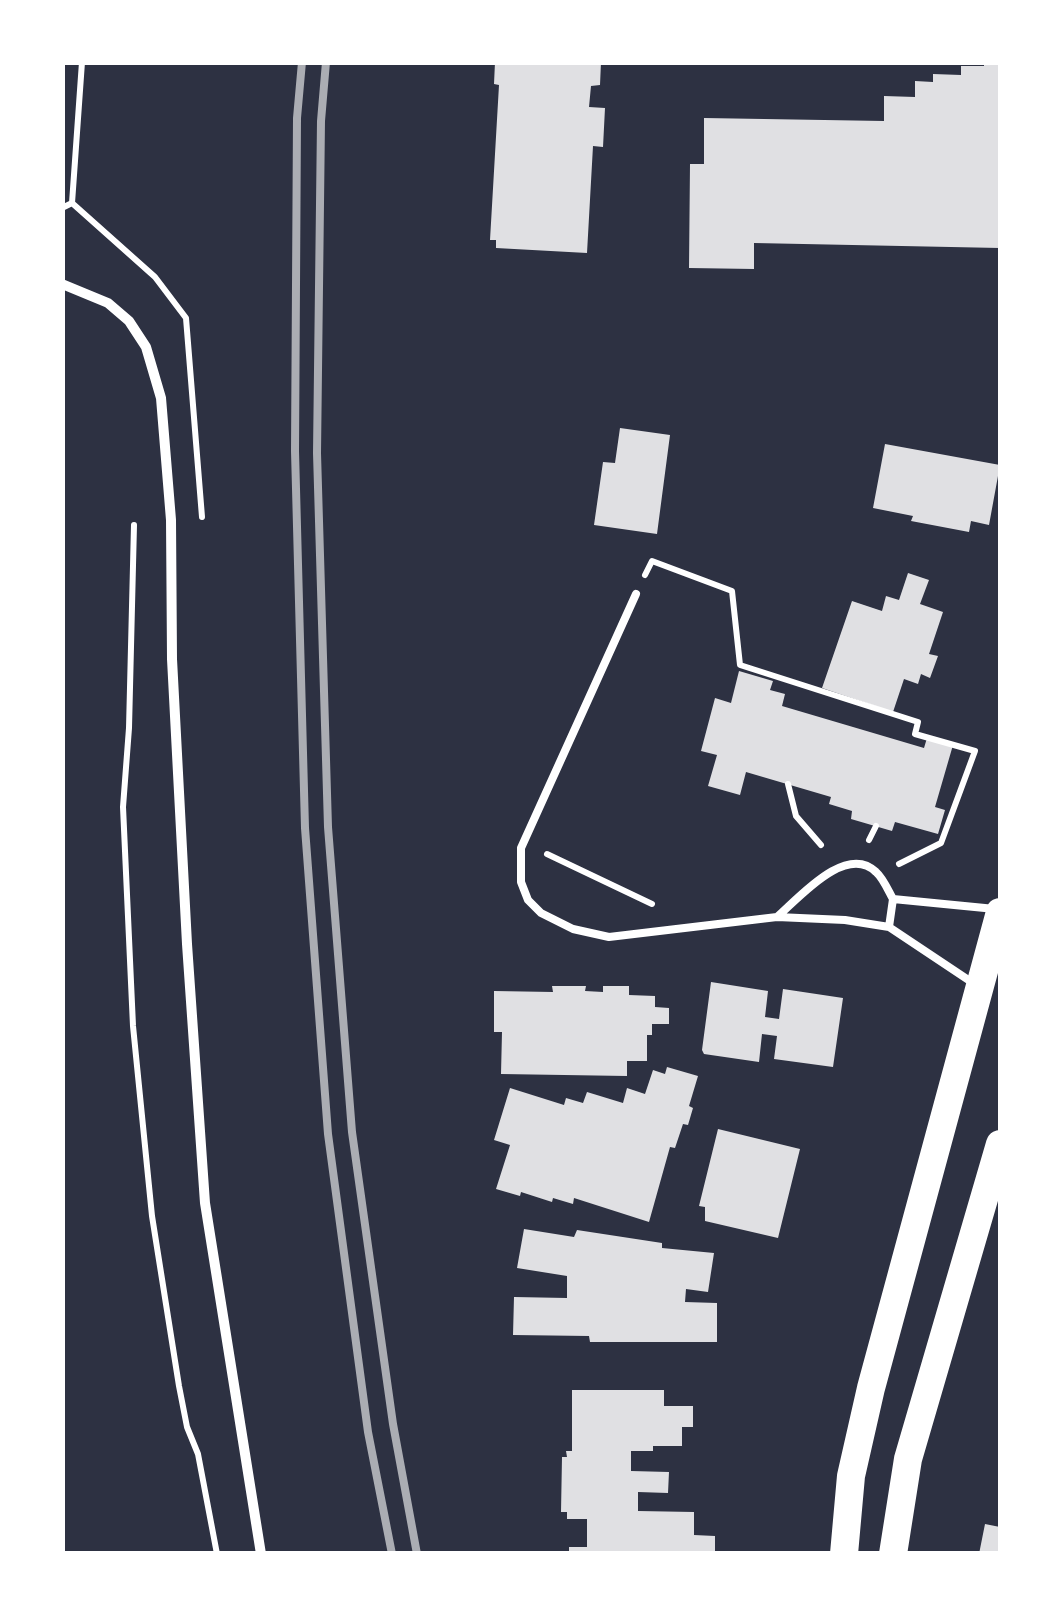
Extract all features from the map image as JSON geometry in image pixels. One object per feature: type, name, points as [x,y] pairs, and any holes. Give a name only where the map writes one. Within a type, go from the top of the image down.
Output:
[{"type":"highway","points":[[844,1554],[852,1476],[871,1388],[1000,911]]},
{"type":"highway","points":[[893,1554],[908,1459],[1000,1144]]},
{"type":"street","points":[[62,284],[108,303],[130,321],[146,347],[161,398],[171,520],[172,659],[186,944],[205,1203],[261,1554]]},
{"type":"lane","points":[[636,594],[522,848],[521,882],[528,900],[541,913],[574,929],[608,937],[776,917],[845,920],[888,927],[981,987]]},
{"type":"lane","points":[[776,917],[842,864],[860,863],[875,870],[894,898],[888,927]]},
{"type":"lane","points":[[894,898],[1000,911]]},
{"type":"path","points":[[62,208],[72,203],[82,62]]},
{"type":"path","points":[[134,525],[129,728],[122,808],[133,1026],[152,1216],[179,1386],[186,1426],[198,1454],[217,1554]]},
{"type":"path","points":[[636,594],[652,561],[732,591],[740,666],[918,722],[916,734],[975,751],[941,843],[899,864]]},
{"type":"path","points":[[788,784],[796,816],[821,845]]},
{"type":"path","points":[[868,841],[876,826]]},
{"type":"path","points":[[853,842],[868,841],[899,864],[914,900]]},
{"type":"path","points":[[808,857],[821,845],[837,844]]},
{"type":"path","points":[[549,850],[546,855],[660,908]]},
{"type":"building","points":[[495,62],[601,62],[600,85],[591,86],[589,107],[605,108],[603,147],[593,146],[587,253],[496,248],[496,240],[490,240],[499,85],[494,84]]},
{"type":"building","points":[[984,62],[1000,62],[1000,248],[754,243],[754,269],[689,268],[690,164],[704,164],[704,118],[884,121],[884,96],[915,97],[915,81],[933,82],[933,74],[961,75],[961,66],[984,66]]},
{"type":"building","points":[[620,428],[670,435],[657,534],[594,525],[603,462],[615,463]]},
{"type":"building","points":[[885,444],[1000,465],[989,525],[971,521],[969,532],[911,521],[913,516],[873,508]]},
{"type":"building","points":[[908,573],[929,580],[920,604],[943,612],[929,654],[938,656],[930,678],[921,674],[918,684],[904,679],[893,712],[822,688],[852,601],[882,611],[886,596],[899,600]]},
{"type":"building","points":[[739,671],[773,681],[770,690],[785,694],[782,706],[924,748],[927,738],[953,745],[935,807],[945,810],[938,834],[895,822],[892,831],[851,819],[852,811],[829,804],[831,797],[746,772],[740,795],[708,786],[717,755],[701,751],[715,698],[731,703]]},
{"type":"building","points":[[711,982],[768,991],[765,1017],[779,1019],[783,989],[843,998],[833,1067],[774,1059],[777,1036],[762,1034],[759,1062],[704,1054]]},
{"type":"building","points":[[552,986],[586,986],[585,991],[603,992],[603,986],[629,986],[629,995],[655,996],[655,1007],[669,1008],[669,1024],[652,1024],[652,1035],[647,1035],[647,1061],[627,1061],[627,1076],[501,1074],[502,1032],[494,1032],[494,991],[553,992]]},
{"type":"building","points":[[667,1067],[698,1076],[688,1125],[683,1124],[675,1148],[670,1147],[649,1222],[574,1198],[573,1204],[553,1198],[552,1202],[496,1189],[510,1145],[494,1140],[510,1088],[564,1105],[566,1098],[583,1103],[587,1092],[623,1103],[627,1088],[645,1094],[653,1070],[665,1074]]},
{"type":"building","points":[[718,1129],[800,1149],[778,1238],[705,1221],[705,1207],[699,1206]]},
{"type":"building","points":[[524,1229],[574,1237],[577,1230],[662,1243],[662,1248],[714,1253],[708,1292],[686,1289],[685,1302],[717,1303],[717,1342],[590,1342],[589,1336],[513,1335],[514,1297],[567,1298],[567,1276],[517,1268]]},
{"type":"building","points":[[572,1390],[664,1390],[664,1406],[693,1406],[693,1427],[682,1427],[682,1446],[631,1451],[631,1471],[669,1472],[668,1493],[638,1492],[638,1511],[694,1512],[694,1535],[715,1536],[715,1554],[569,1554],[569,1547],[587,1547],[587,1519],[567,1519],[567,1512],[561,1512],[562,1457],[567,1457],[566,1451],[572,1451]]},
{"type":"building","points":[[985,1524],[1000,1527],[1000,1554],[979,1554]]},
{"type":"railway","points":[[302,62],[297,118],[295,451],[305,828],[328,1134],[368,1432],[392,1554]]},
{"type":"railway","points":[[326,62],[321,121],[317,453],[328,827],[352,1132],[393,1424],[417,1554]]}]
